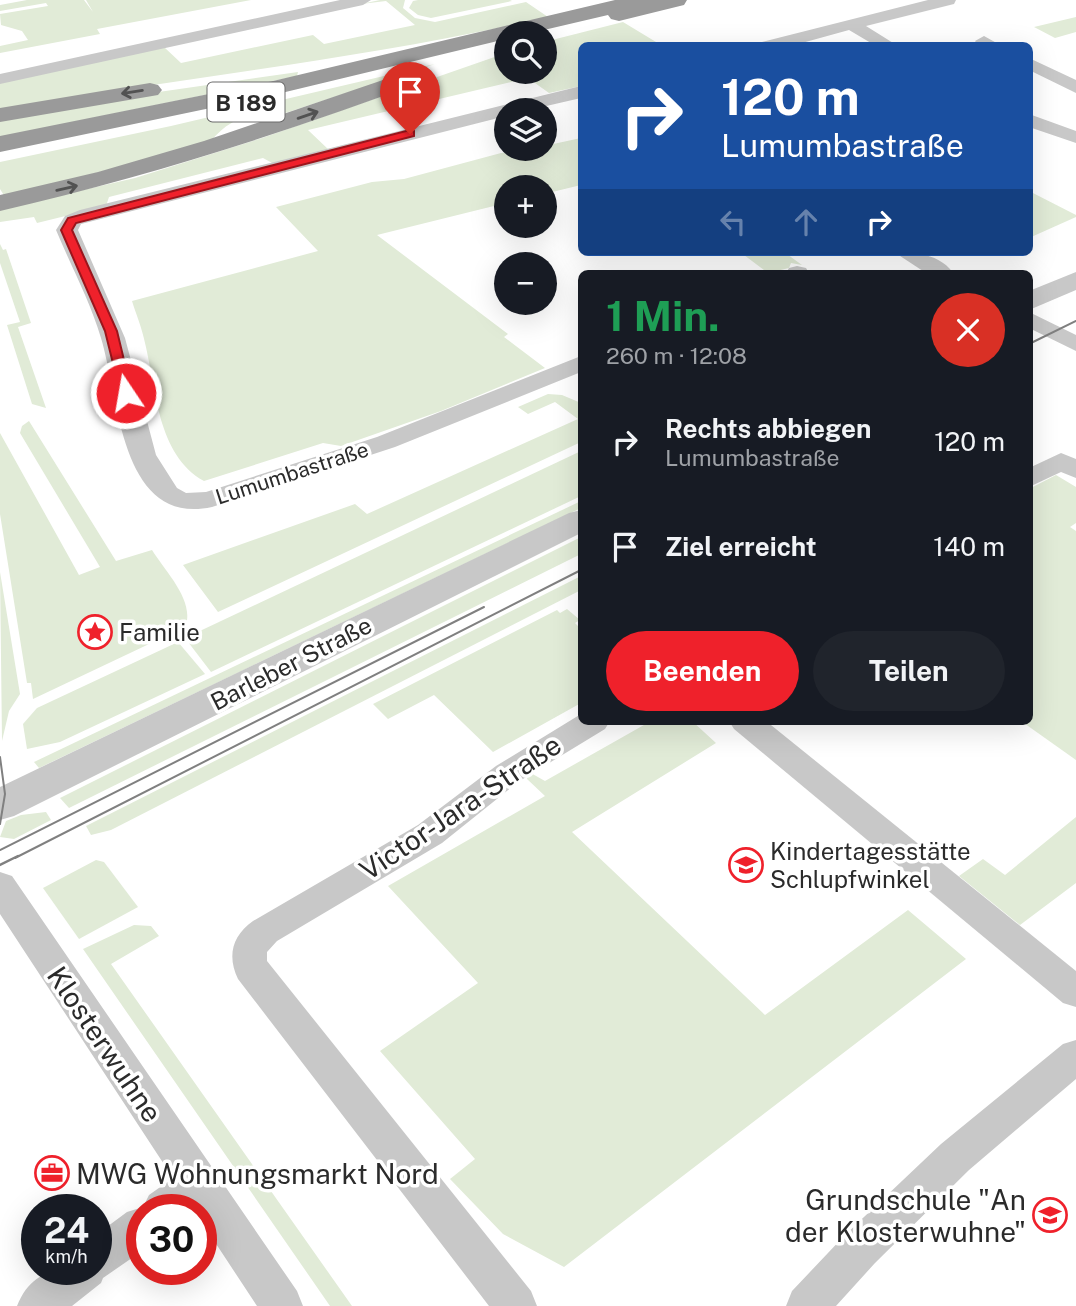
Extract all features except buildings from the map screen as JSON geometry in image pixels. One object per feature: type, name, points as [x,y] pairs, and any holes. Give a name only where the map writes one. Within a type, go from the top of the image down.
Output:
[{"type":"highway","name":"B 189","points":[[0,144],[225,98],[642,0]]},
{"type":"highway","points":[[557,29],[676,0]]},
{"type":"highway","name":"B 189","points":[[0,153],[243,103],[494,44]]},
{"type":"highway","points":[[0,202],[129,172],[225,143],[485,51],[494,45]]},
{"type":"highway","points":[[0,115],[252,74],[415,54]]},
{"type":"street","points":[[0,79],[363,0]]},
{"type":"street","points":[[783,42],[948,0]]},
{"type":"street","points":[[850,24],[883,42]]},
{"type":"street","points":[[1033,65],[1076,87]]},
{"type":"street","name":"Lumumbastraße","points":[[556,98],[578,93]]},
{"type":"street","name":"Lumumbastraße","points":[[494,113],[87,214],[72,220],[67,230],[111,331],[144,456],[162,488],[179,499],[194,502],[212,499],[386,442],[571,367]]},
{"type":"street","points":[[1033,122],[1076,137]]},
{"type":"street","points":[[912,256],[937,270]]},
{"type":"street","points":[[1033,300],[1076,280]]},
{"type":"street","points":[[1033,321],[1076,344]]},
{"type":"street","points":[[1033,477],[1061,461],[1076,470]]},
{"type":"street","name":"Barleber Straße","points":[[0,805],[578,521]]},
{"type":"street","name":"Victor-Jara-Straße","points":[[516,1306],[251,968],[248,954],[253,942],[265,931],[430,834],[507,774],[587,725]]},
{"type":"street","points":[[750,725],[1076,992]]},
{"type":"street","name":"Klosterwuhne","points":[[0,886],[282,1306]]},
{"type":"street","points":[[807,1306],[860,1249],[955,1157],[1076,1056]]},
{"type":"street","points":[[185,1194],[199,1184]]},
{"type":"street","points":[[112,1249],[126,1238]]},
{"type":"street","points":[[38,1306],[65,1285]]},
{"type":"green space","points":[[27,0],[84,0],[93,12],[86,0],[251,0],[97,29],[100,34],[0,53],[0,46],[28,40],[22,31],[1,25],[0,14],[48,6],[46,3],[0,11],[0,5]]},
{"type":"green space","points":[[380,0],[405,0],[403,8],[415,18],[435,22],[526,2],[548,17],[530,21],[494,21],[494,29],[412,45],[0,110],[0,81],[164,47],[181,63],[313,35],[324,44],[415,25],[386,1],[361,4]]},
{"type":"green space","points":[[413,1],[512,1],[431,18],[418,15],[409,8]]},
{"type":"green space","points":[[1076,17],[1076,32],[1055,38],[1034,27]]},
{"type":"green space","points":[[623,22],[656,42],[578,42],[578,87],[549,93],[536,84],[557,84],[557,39]]},
{"type":"green space","points":[[494,57],[494,84],[503,84],[308,130],[329,150],[274,164],[263,158],[109,197],[106,206],[37,223],[34,217],[0,222],[0,209],[135,178],[262,138]]},
{"type":"green space","points":[[435,64],[264,120],[247,118],[233,122],[209,143],[5,197],[0,189],[0,162],[171,126]]},
{"type":"green space","points":[[298,72],[297,76],[0,137],[0,119],[96,101]]},
{"type":"green space","points":[[578,139],[578,186],[557,191],[557,175],[494,175],[494,206],[377,235],[508,334],[504,337],[545,368],[441,411],[341,446],[323,443],[204,481],[176,455],[168,438],[156,400],[144,337],[132,301],[318,251],[276,207],[372,182],[404,179],[494,155],[494,161],[557,161],[557,143]]},
{"type":"green space","points":[[1033,193],[1076,215],[1033,236]]},
{"type":"green space","points":[[0,244],[3,250],[6,249],[31,323],[18,327],[46,408],[32,404],[7,325],[20,322],[0,263]]},
{"type":"green space","points":[[745,256],[790,256],[802,265],[791,263],[789,268],[764,270]]},
{"type":"green space","points":[[548,394],[562,395],[578,402],[578,419],[555,402],[528,414],[518,407]]},
{"type":"green space","points":[[578,419],[578,443],[218,612],[183,565],[355,504],[367,514]]},
{"type":"green space","points":[[29,421],[116,561],[152,550],[178,587],[187,617],[185,627],[33,699],[31,683],[27,683],[0,514],[0,433],[79,575],[100,567],[20,433],[22,426]]},
{"type":"green space","points":[[578,452],[578,497],[211,672],[185,638]]},
{"type":"green space","points":[[1056,475],[1076,487],[1076,523],[1070,527],[1076,531],[1076,760],[1027,725],[1033,725],[1033,487]]},
{"type":"green space","points":[[578,502],[578,509],[39,768],[34,762]]},
{"type":"green space","points":[[578,539],[578,555],[69,808],[60,798]]},
{"type":"green space","points":[[0,572],[20,694],[9,711],[2,741]]},
{"type":"green space","points":[[578,578],[578,592],[111,830],[91,835],[86,826]]},
{"type":"green space","points":[[567,609],[578,618],[575,623],[578,626],[578,705],[493,752],[434,695],[388,719],[373,704],[557,610],[560,613]]},
{"type":"green space","points":[[178,642],[205,674],[60,742],[27,749],[23,724],[37,708]]},
{"type":"green space","points":[[644,725],[696,725],[716,743],[572,832],[765,1015],[908,910],[966,959],[564,1267],[503,1234],[450,1179],[475,1159],[380,1051],[478,983],[388,886],[545,796],[527,779],[529,772],[545,781]]},
{"type":"green space","points":[[46,812],[51,820],[14,839],[0,837],[6,821],[21,815]]},
{"type":"green space","points":[[1076,817],[1076,883],[1020,925],[959,876],[983,859],[1005,875]]},
{"type":"green space","points":[[96,860],[104,862],[138,907],[79,939],[43,888]]},
{"type":"green space","points":[[134,925],[151,926],[159,936],[111,964],[352,1306],[330,1306],[83,949]]},
{"type":"tram line","points":[[1033,342],[1076,321]]},
{"type":"tram line","points":[[15,858],[578,572]]},
{"type":"tram line","points":[[0,850],[484,607]]},
{"type":"tram line","points":[[0,757],[5,794],[0,824]]},
{"type":"tram line","points":[[0,865],[18,856]]},
{"type":"place","name":"Familie","points":[[95,632]]},
{"type":"place","name":"Kindertagesstätte Schlupfwinkel","points":[[746,865]]},
{"type":"place","name":"MWG Wohnungsmarkt Nord","points":[[52,1173]]},
{"type":"place","name":"Grundschule \"An der Klosterwuhne\"","points":[[1050,1215]]},
{"type":"route","points":[[126,393],[111,331],[67,230],[67,225],[72,220],[87,214],[410,134]]}]
